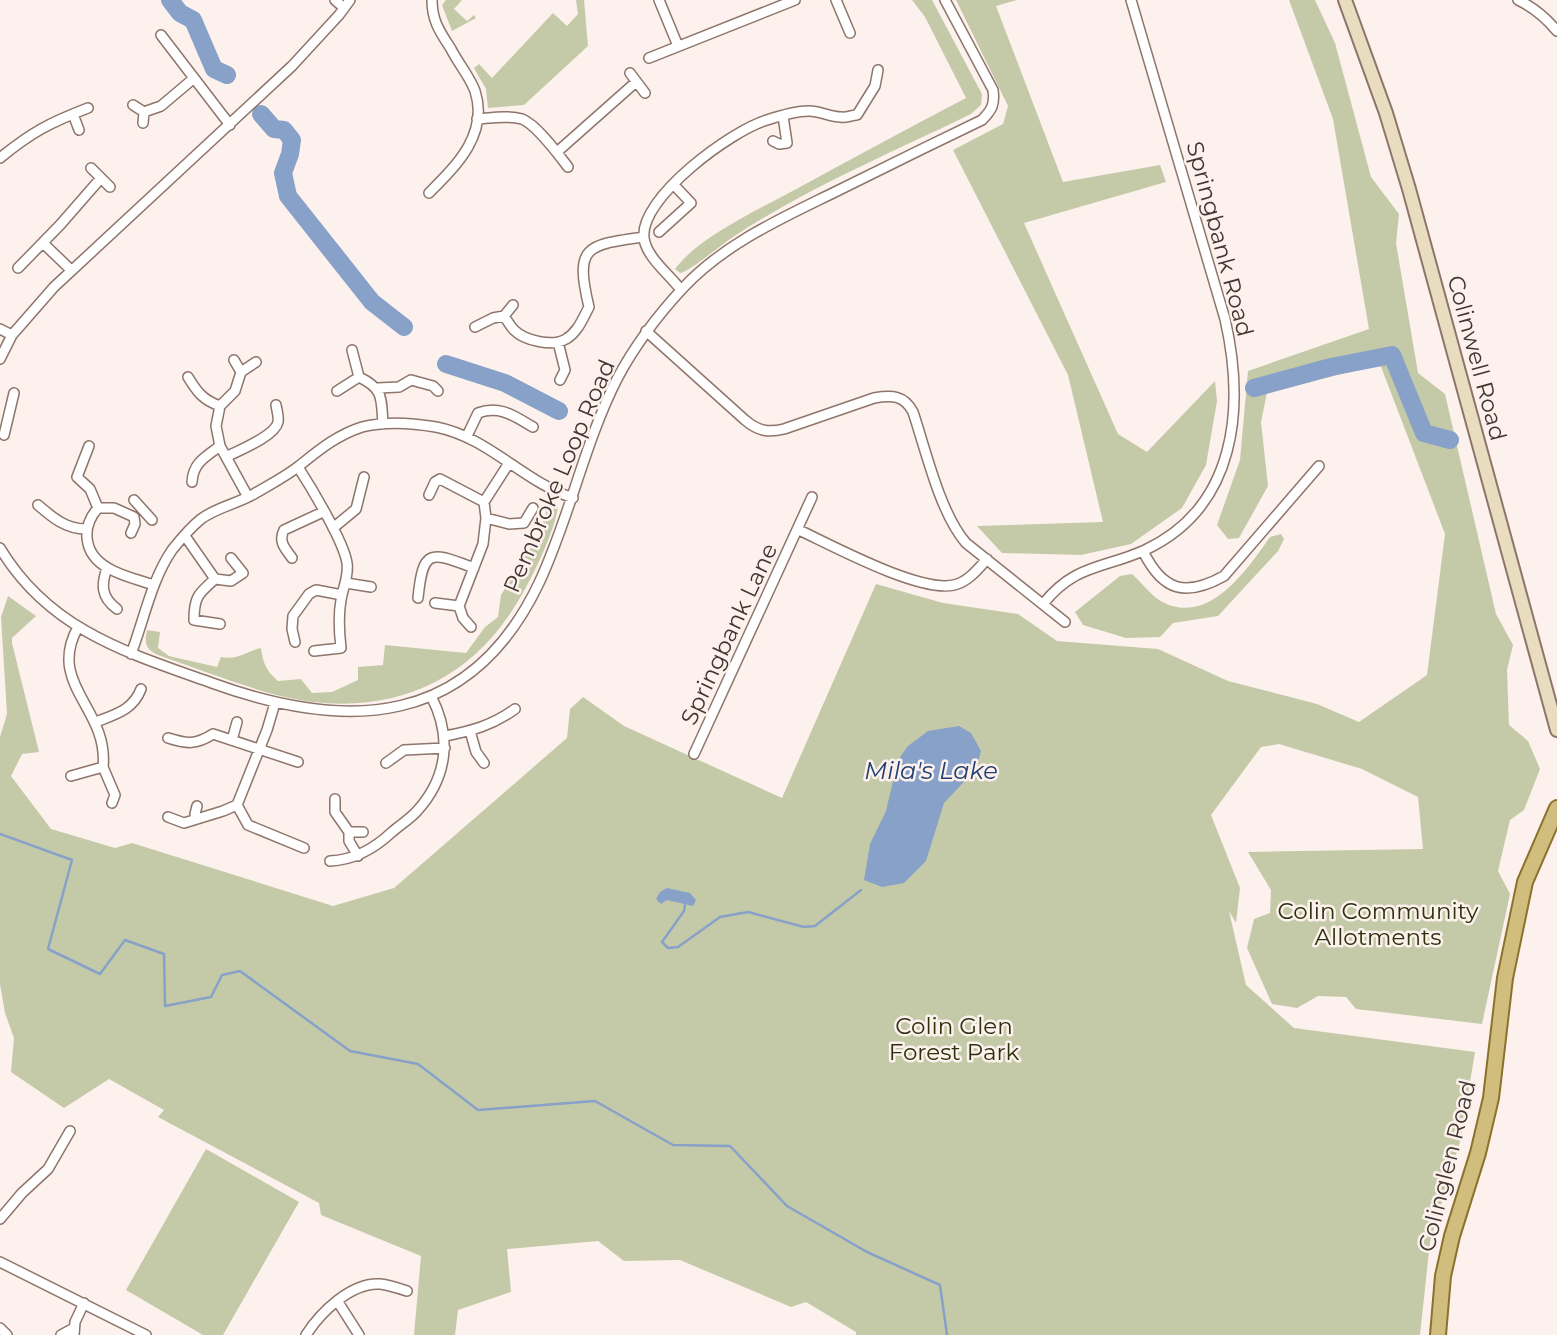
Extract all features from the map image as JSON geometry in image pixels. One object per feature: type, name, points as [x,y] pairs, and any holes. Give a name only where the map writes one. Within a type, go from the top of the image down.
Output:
[{"type":"main road","name":"Colinglen Road","points":[[1438,1335],[1443,1276],[1451,1236],[1478,1153],[1491,1098],[1511,941],[1525,882],[1553,825],[1557,808]]},
{"type":"street","points":[[0,359],[12,335],[71,270],[306,52],[347,4],[335,0]]},
{"type":"street","points":[[429,193],[471,147],[477,119],[474,89],[436,27],[432,0]]},
{"type":"street","points":[[659,0],[678,46]]},
{"type":"street","points":[[649,58],[795,0]]},
{"type":"street","points":[[836,0],[850,33]]},
{"type":"street","name":"Pembroke Loop Road","points":[[0,548],[29,589],[50,608],[78,627],[131,654],[225,688],[275,703],[319,711],[363,712],[400,706],[431,696],[475,668],[512,629],[538,586],[616,382],[646,331],[681,290],[713,261],[742,241],[786,216],[982,120],[991,111],[995,100],[993,90],[945,0]]},
{"type":"street","name":"Springbank Road","points":[[1043,604],[1074,575],[1143,551],[1176,533],[1191,520],[1210,495],[1224,460],[1231,424],[1234,390],[1232,356],[1225,318],[1131,0]]},
{"type":"street","name":"Colinwell Road","points":[[1345,0],[1386,113],[1409,189],[1557,730]]},
{"type":"street","points":[[1518,0],[1528,5],[1557,30]]},
{"type":"street","points":[[161,35],[230,125]]},
{"type":"street","points":[[681,290],[648,250],[644,237],[648,216],[660,198],[708,154],[765,120],[810,111],[841,117],[857,115],[880,87],[878,70]]},
{"type":"street","points":[[630,73],[645,93]]},
{"type":"street","points":[[144,112],[161,106],[193,79]]},
{"type":"street","points":[[557,152],[636,82]]},
{"type":"street","points":[[133,105],[144,112]]},
{"type":"street","points":[[0,158],[45,125],[88,108]]},
{"type":"street","points":[[143,123],[144,112]]},
{"type":"street","points":[[73,114],[79,130]]},
{"type":"street","points":[[773,141],[779,144],[787,143],[783,116]]},
{"type":"street","points":[[477,119],[512,117],[525,120],[568,167]]},
{"type":"street","points":[[91,168],[110,187]]},
{"type":"street","points":[[18,268],[101,178]]},
{"type":"street","points":[[659,232],[691,203],[674,185]]},
{"type":"street","points":[[504,316],[516,332],[540,342],[566,339],[576,330],[589,307],[582,280],[582,264],[590,250],[602,243],[644,237]]},
{"type":"street","points":[[43,243],[71,270]]},
{"type":"street","points":[[475,327],[504,316],[513,304]]},
{"type":"street","points":[[0,329],[12,335]]},
{"type":"street","points":[[646,331],[745,420],[764,431],[784,429],[874,398],[887,396],[905,400],[913,412],[952,523],[966,543],[1065,622]]},
{"type":"street","points":[[558,342],[565,370],[560,380]]},
{"type":"street","points":[[352,350],[359,377],[378,388],[399,387],[411,380],[421,380],[438,391]]},
{"type":"street","points":[[234,360],[241,372]]},
{"type":"street","points":[[248,497],[228,456],[220,446],[216,415],[220,406],[235,391],[241,372],[256,362]]},
{"type":"street","points":[[188,377],[198,393],[220,406]]},
{"type":"street","points":[[337,391],[359,377]]},
{"type":"street","points":[[378,388],[383,424]]},
{"type":"street","points":[[5,435],[3,424],[14,393]]},
{"type":"street","points":[[228,456],[270,434],[279,421],[276,405]]},
{"type":"street","points":[[467,436],[478,413],[489,409],[506,412],[533,427]]},
{"type":"street","points":[[131,654],[154,585],[172,551],[200,520],[248,497],[298,467],[338,438],[363,427],[383,424],[438,427],[467,436],[554,490],[573,498]]},
{"type":"street","points":[[89,446],[77,477],[90,489],[98,508]]},
{"type":"street","points":[[191,482],[192,471],[198,462],[220,446]]},
{"type":"street","points":[[471,627],[463,618],[459,606],[483,544],[486,518],[484,502],[509,463]]},
{"type":"street","points":[[1143,551],[1160,577],[1167,582],[1184,588],[1201,588],[1208,585],[1224,576],[1319,466]]},
{"type":"street","points":[[298,467],[344,550],[347,563],[338,625],[341,648],[314,651]]},
{"type":"street","points":[[332,528],[356,509],[364,477]]},
{"type":"street","points":[[429,495],[439,479],[484,502]]},
{"type":"street","name":"Springbank Lane","points":[[694,754],[813,497]]},
{"type":"street","points":[[134,500],[152,520]]},
{"type":"street","points":[[38,505],[69,527],[86,529]]},
{"type":"street","points":[[50,515],[57,507]]},
{"type":"street","points":[[98,508],[114,508],[134,517]]},
{"type":"street","points":[[98,508],[87,522],[91,550],[107,568],[154,585]]},
{"type":"street","points":[[486,518],[524,523],[533,509]]},
{"type":"street","points":[[134,517],[143,511]]},
{"type":"street","points":[[292,558],[282,543],[284,530],[323,512]]},
{"type":"street","points":[[131,533],[135,524],[134,517]]},
{"type":"street","name":"Springbank Lane","points":[[799,530],[925,585],[956,585],[966,581],[987,559]]},
{"type":"street","points":[[185,536],[215,579],[231,581],[243,573],[232,558]]},
{"type":"street","points":[[418,598],[421,569],[426,561],[435,557],[445,558],[474,568]]},
{"type":"street","points":[[107,568],[102,590],[108,603],[117,609]]},
{"type":"street","points":[[215,579],[196,597],[194,620],[220,624]]},
{"type":"street","points":[[346,583],[371,587]]},
{"type":"street","points":[[295,642],[293,616],[309,594],[316,590],[342,595]]},
{"type":"street","points":[[435,603],[459,606]]},
{"type":"street","points":[[78,627],[70,644],[68,669],[103,741],[103,767],[115,795],[112,803]]},
{"type":"street","points":[[96,722],[136,703],[141,690]]},
{"type":"street","points":[[330,860],[349,860],[385,839],[417,813],[432,791],[442,771],[445,736],[431,696]]},
{"type":"street","points":[[168,817],[184,823],[237,805],[275,703]]},
{"type":"street","points":[[445,736],[470,732],[498,722],[515,709]]},
{"type":"street","points":[[232,740],[237,722]]},
{"type":"street","points":[[470,732],[476,752],[484,763]]},
{"type":"street","points":[[168,738],[195,744],[213,734],[298,762]]},
{"type":"street","points":[[386,763],[404,750],[445,748]]},
{"type":"street","points":[[71,776],[103,767]]},
{"type":"street","points":[[335,799],[335,812],[349,832],[349,841],[358,856]]},
{"type":"street","points":[[237,805],[248,825],[304,848]]},
{"type":"street","points":[[197,806],[197,819]]},
{"type":"street","points":[[349,832],[363,832]]},
{"type":"street","points":[[0,1219],[22,1193],[48,1169],[70,1131]]},
{"type":"street","points":[[0,1262],[146,1335]]},
{"type":"street","points":[[306,1335],[316,1320],[352,1291],[363,1286],[379,1284],[407,1291]]},
{"type":"street","points":[[338,1302],[359,1335]]},
{"type":"street","points":[[61,1335],[74,1331],[84,1303]]},
{"type":"street","points":[[0,1328],[7,1335]]},
{"type":"green space","points":[[446,0],[462,0],[454,9],[467,21],[474,15],[476,18],[452,31],[442,5]]},
{"type":"green space","points":[[576,0],[584,0],[588,46],[524,105],[488,108],[486,89],[474,68],[479,64],[492,78],[553,13],[567,26],[578,14]]},
{"type":"green space","points":[[912,0],[932,0],[982,94],[981,105],[971,114],[850,172],[761,219],[684,271],[680,273],[675,269],[700,245],[733,223],[966,98],[925,17]]},
{"type":"green space","points":[[956,0],[1017,0],[996,6],[1063,182],[1160,165],[1166,182],[1024,223],[1118,434],[1147,452],[1215,381],[1217,401],[1206,465],[1182,508],[1131,544],[1081,555],[1002,553],[977,526],[1103,522],[1068,375],[953,150],[1003,124],[1008,106]]},
{"type":"green space","name":"Colin Glen Forest Park","points":[[1289,0],[1315,0],[1335,43],[1371,177],[1399,214],[1396,243],[1418,373],[1445,394],[1496,614],[1513,645],[1507,670],[1509,725],[1528,741],[1540,769],[1524,810],[1510,820],[1498,871],[1510,894],[1482,1024],[1356,1009],[1346,997],[1318,996],[1297,1008],[1272,1004],[1247,948],[1254,919],[1270,913],[1271,890],[1248,852],[1423,849],[1418,797],[1362,769],[1279,744],[1261,747],[1211,815],[1240,888],[1236,923],[1229,911],[1246,985],[1294,1028],[1475,1052],[1460,1142],[1430,1242],[1420,1335],[856,1335],[856,1332],[806,1302],[791,1307],[680,1260],[624,1261],[598,1241],[507,1249],[511,1292],[458,1310],[455,1335],[414,1335],[421,1256],[321,1215],[319,1203],[158,1117],[164,1110],[109,1079],[64,1108],[11,1072],[14,1038],[5,1013],[0,984],[0,737],[7,714],[1,617],[8,596],[36,616],[12,638],[12,643],[39,752],[22,754],[11,776],[51,829],[115,848],[132,843],[333,906],[394,888],[567,738],[570,709],[583,697],[624,726],[782,798],[876,584],[943,603],[1018,614],[1057,641],[1158,649],[1228,681],[1317,704],[1359,722],[1427,675],[1445,534],[1380,364],[1267,393],[1261,422],[1268,486],[1239,538],[1228,539],[1217,525],[1240,460],[1248,371],[1369,329],[1333,119]]},
{"type":"green space","points":[[551,498],[558,504],[553,527],[515,606],[494,635],[470,659],[443,678],[414,692],[349,704],[280,696],[158,655],[147,646],[147,630],[160,632],[158,648],[169,656],[217,667],[221,657],[237,657],[261,648],[266,666],[278,681],[301,679],[312,693],[332,692],[358,680],[358,667],[383,665],[385,645],[466,653],[485,627],[498,617],[501,595],[538,536]]},
{"type":"green space","points":[[1281,534],[1284,539],[1278,551],[1218,616],[1173,623],[1160,637],[1126,638],[1083,625],[1075,612],[1120,576],[1132,574],[1152,595],[1177,607],[1193,607],[1209,602],[1237,580],[1270,537]]},
{"type":"green space","points":[[206,1149],[299,1202],[223,1335],[203,1335],[126,1290]]},
{"type":"water","name":"Mila's Lake","points":[[959,726],[971,733],[981,751],[976,769],[944,803],[926,861],[904,883],[882,887],[864,880],[870,844],[886,811],[898,760],[908,746],[928,731]]},
{"type":"water","points":[[667,888],[690,893],[696,900],[693,906],[667,900],[661,904],[656,899],[660,892]]},
{"type":"waterway","points":[[170,0],[180,13],[193,20],[214,69],[227,75]]},
{"type":"waterway","points":[[261,114],[274,129],[284,130],[292,140],[283,173],[288,196],[372,302],[404,327]]},
{"type":"waterway","points":[[1254,388],[1331,367],[1392,355],[1424,433],[1450,440]]},
{"type":"waterway","points":[[446,364],[505,383],[559,411]]},
{"type":"waterway","points":[[0,834],[72,860],[48,949],[100,974],[125,940],[164,954],[165,1006],[211,997],[222,975],[240,971],[350,1051],[418,1064],[478,1110],[595,1101],[673,1145],[730,1146],[787,1206],[867,1252],[940,1285],[947,1335]]},
{"type":"waterway","points":[[685,905],[684,911],[662,942],[668,948],[678,947],[720,917],[748,912],[804,927],[815,926],[861,890]]},
{"type":"park label","name":"Colin Community Allotments","points":[[1378,924]]}]
